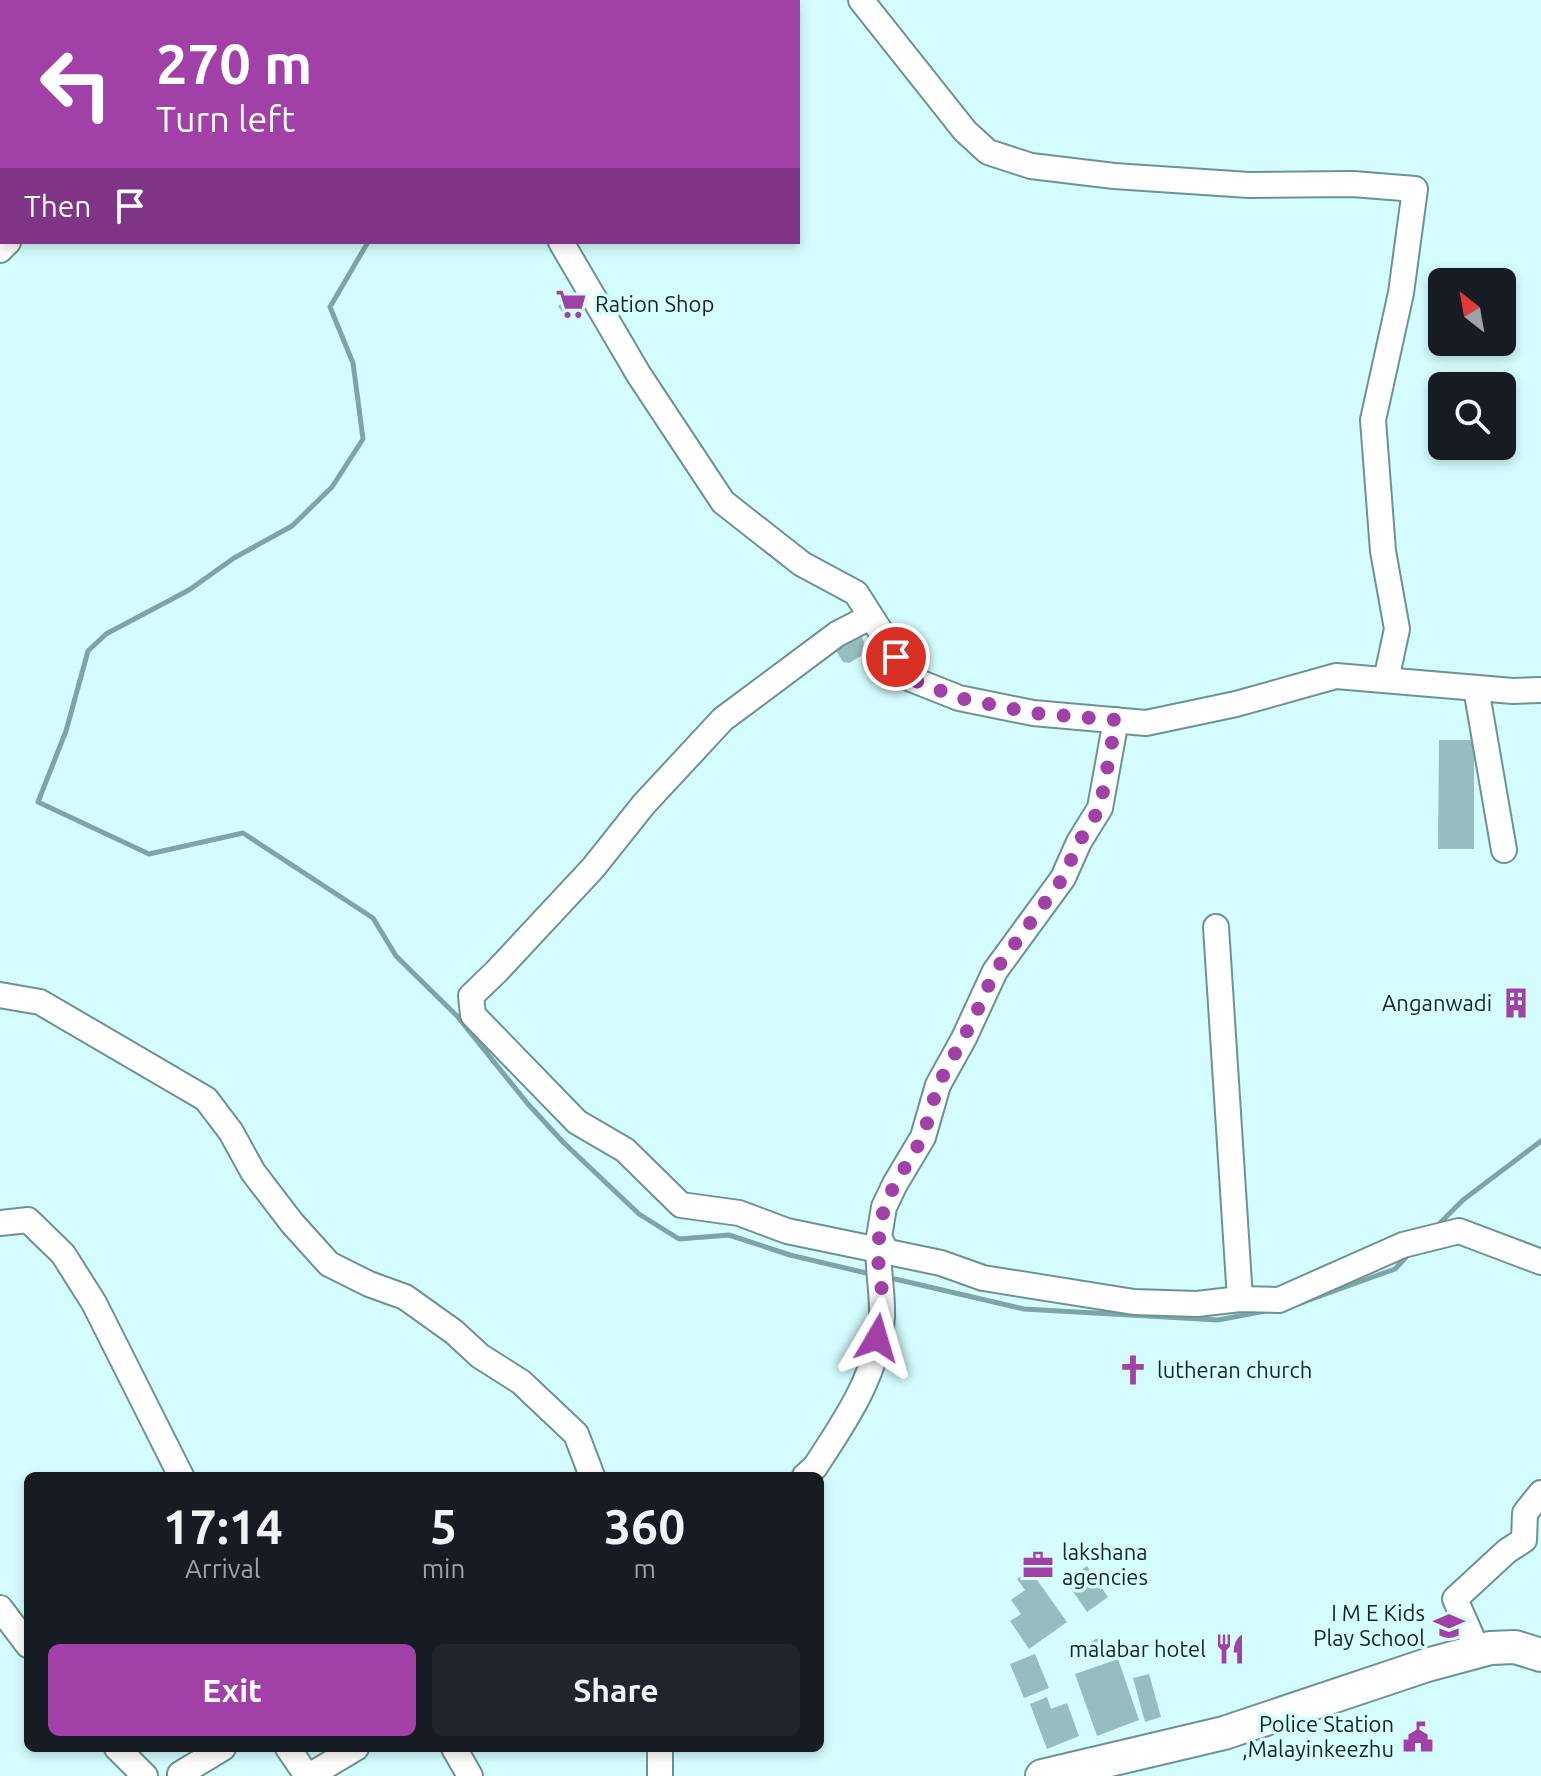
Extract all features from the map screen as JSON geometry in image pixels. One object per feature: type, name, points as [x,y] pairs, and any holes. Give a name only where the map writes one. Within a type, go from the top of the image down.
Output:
[{"type":"main road","points":[[1042,1776],[1224,1733],[1478,1651],[1515,1647],[1541,1655]]},
{"type":"street","points":[[861,0],[965,131],[988,152],[1031,166],[1129,177],[1249,185],[1353,184],[1415,189],[1401,293],[1373,420],[1383,551],[1397,629],[1386,680]]},
{"type":"street","points":[[562,244],[639,375],[723,502],[802,564],[856,593],[911,679],[959,698],[1033,713],[1146,723],[1236,704],[1336,676],[1513,691],[1541,690]]},
{"type":"street","points":[[870,617],[837,634],[723,719],[644,804],[593,868],[471,996],[473,1015],[577,1122],[625,1150],[681,1205],[739,1213],[787,1231],[881,1247],[983,1278],[1134,1302],[1197,1304],[1240,1299],[1279,1300],[1403,1245],[1459,1231],[1541,1262]]},
{"type":"street","points":[[1476,688],[1504,850]]},
{"type":"street","points":[[809,1472],[859,1398],[873,1355],[881,1321],[884,1207],[923,1137],[938,1085],[995,971],[1063,878],[1079,842],[1100,808],[1116,720]]},
{"type":"street","points":[[1216,927],[1240,1299]]},
{"type":"street","points":[[0,995],[40,1002],[206,1099],[231,1132],[253,1172],[292,1223],[329,1264],[369,1284],[405,1297],[454,1332],[480,1356],[521,1382],[576,1434],[590,1472]]},
{"type":"street","points":[[0,1223],[28,1220],[63,1254],[94,1303],[179,1472]]},
{"type":"street","points":[[1478,1651],[1455,1599],[1507,1551],[1524,1540],[1525,1513],[1541,1493]]},
{"type":"street","points":[[0,1608],[24,1640]]},
{"type":"street","points":[[121,1752],[145,1776]]},
{"type":"street","points":[[180,1774],[216,1752]]},
{"type":"street","points":[[291,1752],[308,1776],[349,1752]]},
{"type":"street","points":[[456,1752],[470,1776]]},
{"type":"street","points":[[660,1752],[660,1776]]},
{"type":"building","points":[[575,294],[581,302],[564,315],[558,306]]},
{"type":"building","points":[[860,634],[864,642],[861,656],[849,663],[843,662],[832,644]]},
{"type":"building","points":[[1439,740],[1474,740],[1474,849],[1438,849]]},
{"type":"building","name":"Anganwadi","points":[[1525,990],[1527,1013],[1507,1015],[1504,993]]},
{"type":"building","points":[[1087,1566],[1108,1597],[1087,1612],[1066,1581]]},
{"type":"building","points":[[1030,1570],[1067,1622],[1029,1649],[1010,1621],[1021,1614],[1011,1600],[1025,1590],[1017,1579]]},
{"type":"building","points":[[1102,1636],[1108,1649],[1085,1661],[1078,1648]]},
{"type":"building","points":[[1035,1654],[1049,1688],[1024,1698],[1010,1664]]},
{"type":"building","points":[[1118,1659],[1139,1720],[1097,1736],[1075,1674]]},
{"type":"building","points":[[1149,1674],[1161,1717],[1145,1722],[1133,1678]]},
{"type":"building","points":[[1047,1697],[1051,1709],[1067,1703],[1079,1736],[1047,1749],[1030,1704]]},
{"type":"waterway","points":[[367,244],[330,307],[353,363],[363,439],[332,487],[292,526],[234,558],[189,590],[106,634],[88,651],[66,731],[38,802],[149,854],[243,833],[373,918],[396,956],[457,1016],[528,1104],[639,1214],[679,1239],[729,1235],[790,1255],[866,1273]]},
{"type":"waterway","points":[[1439,1224],[1463,1200],[1541,1141]]},
{"type":"waterway","points":[[1298,1304],[1395,1269],[1408,1255]]},
{"type":"waterway","points":[[895,1279],[1024,1309],[1218,1320],[1265,1311]]},
{"type":"place","name":"Ration Shop","points":[[571,304]]},
{"type":"place","name":"Anganwadi","points":[[1516,1003]]},
{"type":"place","name":"lutheran church","points":[[1133,1370]]},
{"type":"place","name":"lakshana agencies","points":[[1038,1565]]},
{"type":"place","name":"I M E Kids Play School","points":[[1449,1626]]},
{"type":"place","name":"malabar hotel","points":[[1230,1649]]},
{"type":"place","name":"Police Station ,Malayinkeezhu","points":[[1418,1737]]},
{"type":"route","points":[[877,1338],[882,1292],[877,1251],[884,1207],[923,1137],[938,1085],[995,971],[1063,878],[1079,842],[1100,808],[1116,720],[1033,713],[959,698],[911,679],[896,657]]}]
